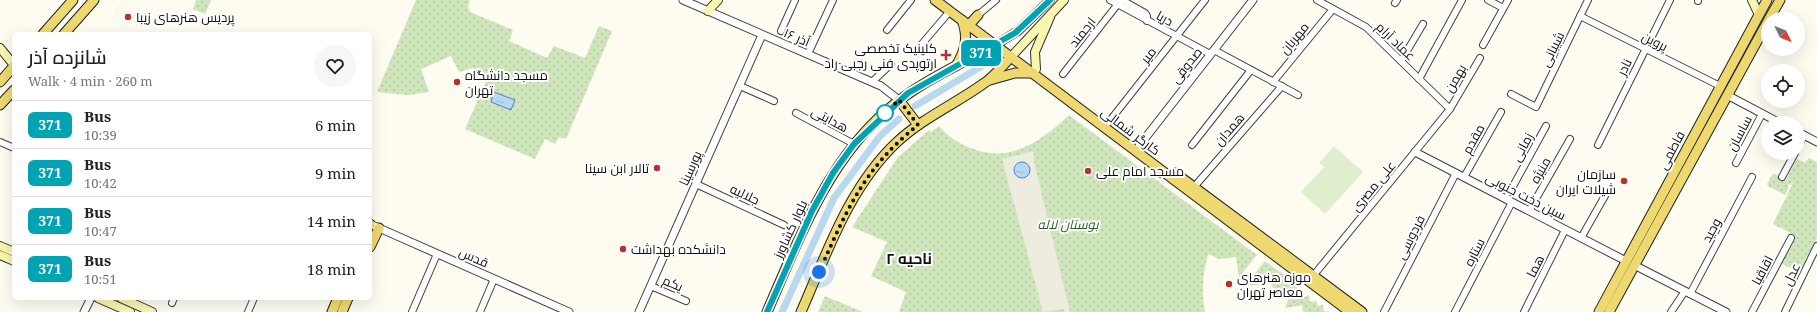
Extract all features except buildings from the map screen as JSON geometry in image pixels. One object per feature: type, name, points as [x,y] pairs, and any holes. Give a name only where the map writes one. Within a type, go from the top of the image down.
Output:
[{"type":"main road","points":[[44,32],[73,0]]},
{"type":"main road","points":[[66,32],[94,0]]},
{"type":"main road","points":[[708,11],[718,0]]},
{"type":"main road","name":"کارگر شمالی","points":[[935,0],[995,45],[1035,71],[1192,189]]},
{"type":"main road","name":"بلوار کشاورز","points":[[767,312],[812,211],[833,173],[854,144],[908,93],[1018,31],[1050,0]]},
{"type":"main road","points":[[801,312],[842,220],[857,191],[892,148],[918,125],[987,81],[1064,0]]},
{"type":"main road","points":[[1752,0],[1759,15]]},
{"type":"main road","name":"فاطمی","points":[[1609,312],[1630,263],[1719,88],[1766,0]]},
{"type":"main road","name":"فاطمی","points":[[1772,12],[1776,1]]},
{"type":"main road","points":[[987,81],[1014,73],[1035,71],[1035,52],[1051,13]]},
{"type":"main road","points":[[956,67],[962,55],[966,40],[966,23],[978,15]]},
{"type":"main road","name":"فاطمی","points":[[1599,312],[1630,263],[1761,34]]},
{"type":"main road","points":[[0,48],[12,63]]},
{"type":"main road","points":[[0,82],[12,67]]},
{"type":"main road","points":[[1719,88],[1727,96]]},
{"type":"main road","points":[[0,105],[12,92]]},
{"type":"main road","points":[[899,100],[918,125]]},
{"type":"main road","points":[[1192,189],[1311,279],[1350,312]]},
{"type":"main road","points":[[0,246],[12,251]]},
{"type":"main road","points":[[0,255],[12,260]]},
{"type":"main road","points":[[1311,279],[1362,312]]},
{"type":"main road","points":[[103,300],[130,312]]},
{"type":"main road","points":[[125,300],[152,312]]},
{"type":"main road","points":[[332,312],[337,300]]},
{"type":"main road","points":[[342,312],[347,300]]},
{"type":"street","name":"۱۶ آذر","points":[[683,0],[882,86],[899,100]]},
{"type":"street","points":[[781,31],[795,0]]},
{"type":"street","points":[[808,54],[833,0]]},
{"type":"street","points":[[887,30],[911,0]]},
{"type":"street","points":[[978,15],[996,0]]},
{"type":"street","name":"دریا","points":[[1110,0],[1120,1],[1147,21],[1250,70],[1298,95]]},
{"type":"street","name":"میر","points":[[1106,125],[1205,0]]},
{"type":"street","name":"صدوقی","points":[[1137,148],[1253,0]]},
{"type":"street","name":"عماد آرام","points":[[1317,0],[1366,27],[1450,109]]},
{"type":"street","points":[[1419,79],[1462,0]]},
{"type":"street","points":[[1488,0],[1503,8]]},
{"type":"street","points":[[1483,45],[1508,0]]},
{"type":"street","name":"شیبانی","points":[[1511,94],[1536,107],[1588,0]]},
{"type":"street","name":"نادر","points":[[1598,145],[1670,0]]},
{"type":"street","name":"ارجمند","points":[[1063,74],[1120,1]]},
{"type":"street","name":"مهربان","points":[[1273,82],[1333,9]]},
{"type":"street","points":[[921,45],[950,11]]},
{"type":"street","name":"پروین","points":[[1580,16],[1719,88]]},
{"type":"street","points":[[1401,61],[1423,24]]},
{"type":"street","name":"پورسینا","points":[[639,312],[762,34]]},
{"type":"street","name":"بهمن","points":[[1450,109],[1480,58]]},
{"type":"street","points":[[872,82],[891,64]]},
{"type":"street","points":[[1192,145],[1250,70]]},
{"type":"street","points":[[740,86],[774,101]]},
{"type":"street","name":"همدان","points":[[1192,189],[1282,86]]},
{"type":"street","points":[[1727,96],[1766,116]]},
{"type":"street","name":"علی مصری","points":[[1311,279],[1450,109]]},
{"type":"street","name":"مقدم","points":[[1464,177],[1501,112]]},
{"type":"street","name":"هدایتی","points":[[796,113],[854,144]]},
{"type":"street","name":"ساسان","points":[[1736,163],[1762,114]]},
{"type":"street","name":"زمانی","points":[[1509,201],[1546,126]]},
{"type":"street","points":[[1805,136],[1817,142]]},
{"type":"street","name":"منیژه","points":[[1529,211],[1570,139]]},
{"type":"street","points":[[0,142],[12,147]]},
{"type":"street","name":"سین دخت جنوبی","points":[[1415,152],[1726,312]]},
{"type":"street","points":[[1782,178],[1791,160]]},
{"type":"street","name":"فردوسی","points":[[1384,312],[1456,173]]},
{"type":"street","name":"وحید","points":[[1671,312],[1687,292],[1752,177]]},
{"type":"street","name":"جلالیه","points":[[696,184],[784,225]]},
{"type":"street","points":[[1581,238],[1606,194]]},
{"type":"street","name":"ستاره","points":[[1455,312],[1509,201]]},
{"type":"street","name":"قدس","points":[[372,225],[494,279],[556,309],[569,312]]},
{"type":"street","name":"هما","points":[[1524,312],[1566,230]]},
{"type":"street","name":"اقاقیا","points":[[1752,312],[1791,238]]},
{"type":"street","name":"عدل","points":[[1785,312],[1817,246]]},
{"type":"street","points":[[412,312],[437,254]]},
{"type":"street","points":[[480,312],[494,279]]},
{"type":"street","name":"یکم","points":[[651,286],[686,301]]},
{"type":"street","points":[[84,312],[89,300]]},
{"type":"street","points":[[248,312],[253,300]]},
{"type":"green space","points":[[196,0],[211,0],[205,14],[193,9]]},
{"type":"green space","points":[[416,0],[470,0],[468,6],[470,12],[513,30],[509,41],[547,58],[554,46],[585,58],[599,26],[612,31],[566,139],[559,137],[555,144],[545,139],[535,159],[465,129],[489,75],[473,68],[459,72],[451,56],[421,69],[429,92],[408,95],[377,92]]},
{"type":"green space","name":"بوستان لاله","points":[[1069,115],[1257,255],[1239,277],[1236,257],[1219,259],[1208,254],[1203,283],[1205,312],[899,312],[906,292],[871,276],[887,242],[852,227],[898,157],[929,130],[931,132],[939,126],[945,133],[968,147],[983,152],[1010,152],[1035,142]]},
{"type":"green space","points":[[1334,146],[1363,172],[1325,214],[1301,192],[1324,167],[1319,163]]},
{"type":"green space","points":[[1809,158],[1817,162],[1817,238],[1799,272],[1780,263],[1794,235],[1773,224],[1793,183],[1789,181],[1792,183],[1791,185],[1788,184],[1789,187],[1785,195],[1767,184],[1772,175],[1775,174],[1786,180],[1796,160],[1805,163]]},
{"type":"green space","points":[[1265,261],[1291,280],[1291,286],[1297,287],[1297,292],[1303,291],[1304,297],[1309,295],[1310,302],[1317,301],[1317,306],[1323,305],[1324,311],[1331,312],[1303,312],[1302,305],[1285,308],[1288,300],[1286,294],[1269,296],[1269,294],[1272,294],[1273,288],[1271,283],[1247,286],[1247,283]]},
{"type":"green space","points":[[825,296],[863,312],[818,312]]},
{"type":"shaded area","points":[[1034,151],[1034,162],[1070,312],[1065,312],[1064,309],[1043,312],[1002,159]]},
{"type":"water","points":[[494,92],[515,100],[511,110],[491,102]]},
{"type":"water","points":[[1022,162],[1029,167],[1030,170],[1025,177],[1022,178],[1015,173],[1014,170],[1019,163]]},
{"type":"waterway","points":[[915,106],[982,66]]},
{"type":"waterway","points":[[782,312],[834,198],[880,136],[899,119]]},
{"type":"bus line","name":"371","points":[[767,312],[812,211],[833,173],[854,144],[890,108],[908,93],[1015,33],[1050,0]]},
{"type":"place","name":"پردیس هنرهای زیبا","points":[[128,17]]},
{"type":"place","name":"کلینیک تخصصی ارتوپدی فنی رجبی راد","points":[[946,55]]},
{"type":"place","name":"مسجد دانشگاه تهران","points":[[457,82]]},
{"type":"place","name":"تالار ابن سینا","points":[[657,168]]},
{"type":"place","name":"مسجد امام علی","points":[[1088,171]]},
{"type":"place","name":"سازمان شیلات ایران","points":[[1624,181]]},
{"type":"place","name":"دانشکده بهداشت","points":[[623,249]]},
{"type":"place","name":"موزه هنرهای معاصر تهران","points":[[1229,284]]},
{"type":"district","name":"ناحیه ۲","points":[[909,258]]},
{"type":"route","points":[[819,272],[850,202],[857,191],[898,141],[918,125],[899,100],[882,116],[885,113]]}]
